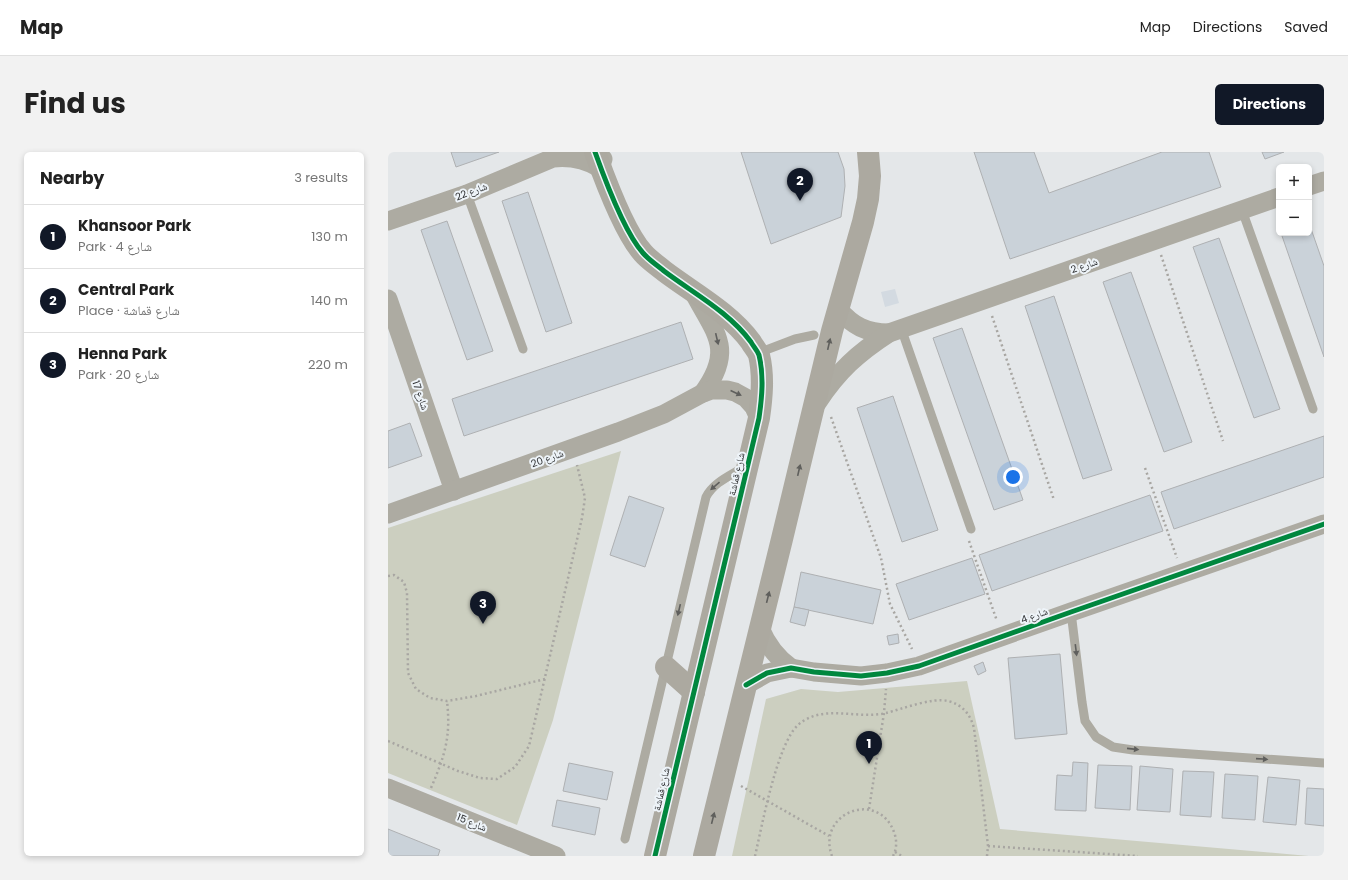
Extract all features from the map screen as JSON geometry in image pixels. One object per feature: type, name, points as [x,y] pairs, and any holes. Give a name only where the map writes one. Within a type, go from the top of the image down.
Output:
[{"type":"street","points":[[704,856],[818,400],[838,309],[863,222],[868,199],[870,176],[868,152]]},
{"type":"street","name":"شارع 22","points":[[388,221],[467,194],[557,155],[578,158],[590,162],[600,157]]},
{"type":"street","name":"شارع قماشة","points":[[600,157],[621,215],[632,237],[643,253],[729,318],[745,334],[758,353],[762,375],[762,397],[759,418],[654,856]]},
{"type":"street","points":[[1312,185],[1324,181]]},
{"type":"street","name":"شارع 2","points":[[818,400],[846,365],[867,347],[895,330],[1276,198]]},
{"type":"street","name":"شارع 20","points":[[693,292],[717,334],[720,350],[718,365],[712,380],[703,393]]},
{"type":"street","name":"شارع 17","points":[[388,299],[454,491]]},
{"type":"street","name":"شارع 2","points":[[838,309],[855,325],[872,331],[895,330]]},
{"type":"street","name":"شارع 20","points":[[388,514],[618,432],[664,414],[703,393],[719,389],[735,392],[746,398],[754,407],[759,418]]},
{"type":"street","name":"شارع 4","points":[[746,685],[767,673],[791,668],[814,672],[860,676],[887,673],[919,666],[1324,524]]},
{"type":"street","points":[[760,628],[772,651],[791,668]]},
{"type":"street","points":[[666,667],[694,692]]},
{"type":"street","name":"شارع 15","points":[[388,788],[556,856]]},
{"type":"lane","points":[[467,194],[523,349]]},
{"type":"lane","points":[[1242,210],[1313,409]]},
{"type":"lane","points":[[895,330],[971,529]]},
{"type":"lane","points":[[758,353],[795,339],[814,335]]},
{"type":"lane","points":[[625,839],[706,497],[714,486],[747,465]]},
{"type":"lane","points":[[1071,612],[1085,721],[1096,737],[1113,747],[1132,750],[1324,763]]},
{"type":"path","points":[[1156,240],[1223,441]]},
{"type":"path","points":[[986,299],[1054,500]]},
{"type":"path","points":[[818,400],[881,558],[890,604],[919,666]]},
{"type":"path","points":[[388,742],[480,778],[498,779],[516,767],[529,746],[582,518],[584,498],[582,483],[572,449]]},
{"type":"path","points":[[1145,468],[1182,573]]},
{"type":"path","points":[[968,538],[1003,636]]},
{"type":"path","points":[[388,576],[394,575],[404,582],[407,593],[408,674],[416,689],[430,698],[447,701],[476,696],[545,679]]},
{"type":"path","points":[[869,809],[884,713],[887,673]]},
{"type":"path","points":[[755,856],[768,801],[783,748],[789,736],[798,725],[810,717],[824,713],[856,715],[884,713],[937,700],[947,700],[957,704],[965,710],[971,718],[974,728],[988,846],[987,856]]},
{"type":"path","points":[[425,803],[447,745],[449,719],[447,701]]},
{"type":"path","points":[[723,777],[829,836]]},
{"type":"path","points":[[832,856],[829,848],[829,836],[835,824],[844,814],[856,810],[869,809],[882,815],[892,825],[896,838],[895,852],[893,856]]},
{"type":"path","points":[[988,846],[1138,856]]},
{"type":"path","points":[[895,852],[902,856]]},
{"type":"shaded area","points":[[895,289],[899,303],[885,307],[881,292]]},
{"type":"shaded area","points":[[621,451],[553,720],[517,825],[388,773],[388,528]]},
{"type":"shaded area","points":[[967,681],[1000,829],[1309,856],[732,856],[766,699],[801,689],[838,692]]},
{"type":"building","points":[[451,152],[499,152],[456,167]]},
{"type":"building","points":[[741,152],[838,152],[844,169],[845,186],[841,217],[771,244]]},
{"type":"building","points":[[974,152],[1034,152],[1049,193],[1162,152],[1209,152],[1221,187],[1010,259]]},
{"type":"building","points":[[1262,152],[1284,152],[1265,159]]},
{"type":"building","points":[[528,192],[572,323],[546,332],[502,201]]},
{"type":"building","points":[[447,221],[493,351],[467,360],[421,230]]},
{"type":"building","points":[[1312,232],[1324,266],[1324,357],[1282,236],[1312,236]]},
{"type":"building","points":[[1219,238],[1280,409],[1254,418],[1193,247]]},
{"type":"building","points":[[1131,272],[1192,442],[1164,452],[1103,282]]},
{"type":"building","points":[[1054,296],[1112,470],[1083,479],[1025,306]]},
{"type":"building","points":[[681,322],[693,359],[464,436],[452,399]]},
{"type":"building","points":[[962,328],[1023,500],[994,510],[933,338]]},
{"type":"building","points":[[893,396],[938,530],[902,542],[857,408]]},
{"type":"building","points":[[410,423],[422,456],[388,468],[388,431]]},
{"type":"building","points":[[1324,436],[1324,477],[1174,529],[1161,492]]},
{"type":"building","points":[[1150,495],[1163,531],[992,591],[979,555]]},
{"type":"building","points":[[629,496],[664,508],[645,567],[610,555]]},
{"type":"building","points":[[972,558],[985,594],[909,620],[896,584]]},
{"type":"building","points":[[801,572],[881,590],[873,624],[794,607]]},
{"type":"building","points":[[794,607],[809,610],[805,626],[790,622]]},
{"type":"building","points":[[898,634],[899,643],[889,645],[887,636]]},
{"type":"building","points":[[1060,654],[1067,734],[1015,739],[1008,658]]},
{"type":"building","points":[[983,662],[986,671],[978,675],[974,666]]},
{"type":"building","points":[[1073,762],[1088,763],[1086,811],[1055,810],[1057,775],[1072,776]]},
{"type":"building","points":[[569,763],[613,772],[607,800],[563,791]]},
{"type":"building","points":[[1098,765],[1132,766],[1130,810],[1095,808]]},
{"type":"building","points":[[1140,766],[1173,769],[1170,812],[1137,810]]},
{"type":"building","points":[[1183,771],[1214,772],[1211,817],[1180,815]]},
{"type":"building","points":[[1225,774],[1258,776],[1255,820],[1222,818]]},
{"type":"building","points":[[1268,777],[1300,780],[1296,825],[1263,822]]},
{"type":"building","points":[[1307,788],[1324,789],[1324,826],[1305,824]]},
{"type":"building","points":[[557,800],[600,808],[595,835],[552,826]]},
{"type":"building","points":[[388,829],[440,850],[438,856],[388,856]]},
{"type":"cycle path","points":[[595,152],[622,219],[636,244],[650,260],[721,312],[742,331],[758,353],[762,371],[762,394],[759,418],[655,856]]},
{"type":"cycle path","points":[[746,685],[767,673],[791,668],[814,672],[861,676],[887,673],[919,666],[1324,524]]},
{"type":"place","name":"Central Park","points":[[800,201]]},
{"type":"place","name":"Henna Park","points":[[483,624]]},
{"type":"place","name":"Khansoor Park","points":[[869,764]]}]
